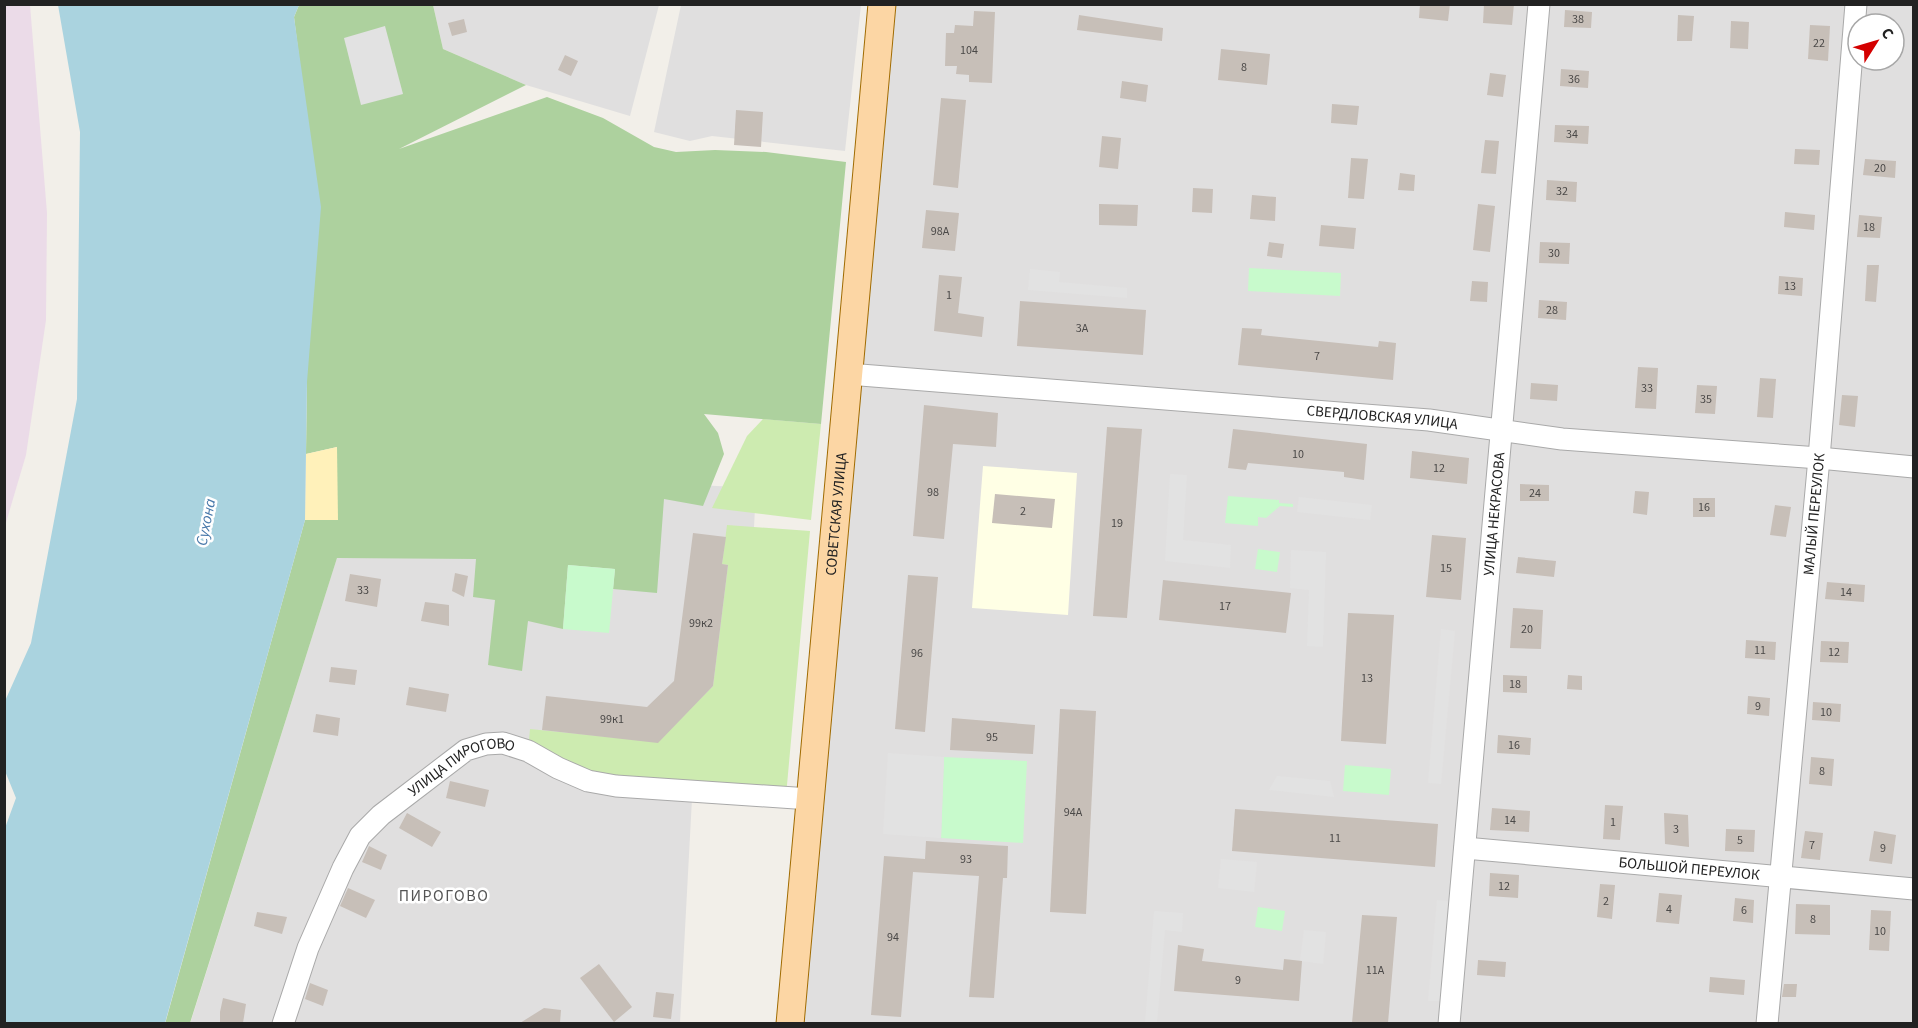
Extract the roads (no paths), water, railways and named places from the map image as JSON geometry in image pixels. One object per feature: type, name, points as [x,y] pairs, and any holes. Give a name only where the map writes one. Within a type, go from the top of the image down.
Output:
[{"type":"main road","name":"СОВЕТСКАЯ УЛИЦА","points":[[790,1023],[882,4]]},
{"type":"street","name":"УЛИЦА НЕКРАСОВА","points":[[1449,1023],[1539,4]]},
{"type":"street","name":"МАЛЫЙ ПЕРЕУЛОК","points":[[1767,1023],[1819,458],[1856,4]]},
{"type":"street","name":"СВЕРДЛОВСКАЯ УЛИЦА","points":[[848,374],[1429,420],[1563,439],[1819,458],[1914,468]]},
{"type":"street","name":"УЛИЦА ПИРОГОВО","points":[[283,1023],[308,948],[343,868],[360,836],[381,815],[466,750],[486,744],[503,743],[528,751],[588,781],[616,786],[810,798]]},
{"type":"street","name":"БОЛЬШОЙ ПЕРЕУЛОК","points":[[1465,848],[1914,889]]},
{"type":"water","name":"Сухона","points":[[58,5],[299,5],[294,17],[321,207],[307,382],[305,520],[165,1023],[5,1023],[5,828],[16,798],[5,771],[5,701],[31,643],[77,399],[80,132]]},
{"type":"district","name":"ПИРОГОВО","points":[[444,895]]}]
